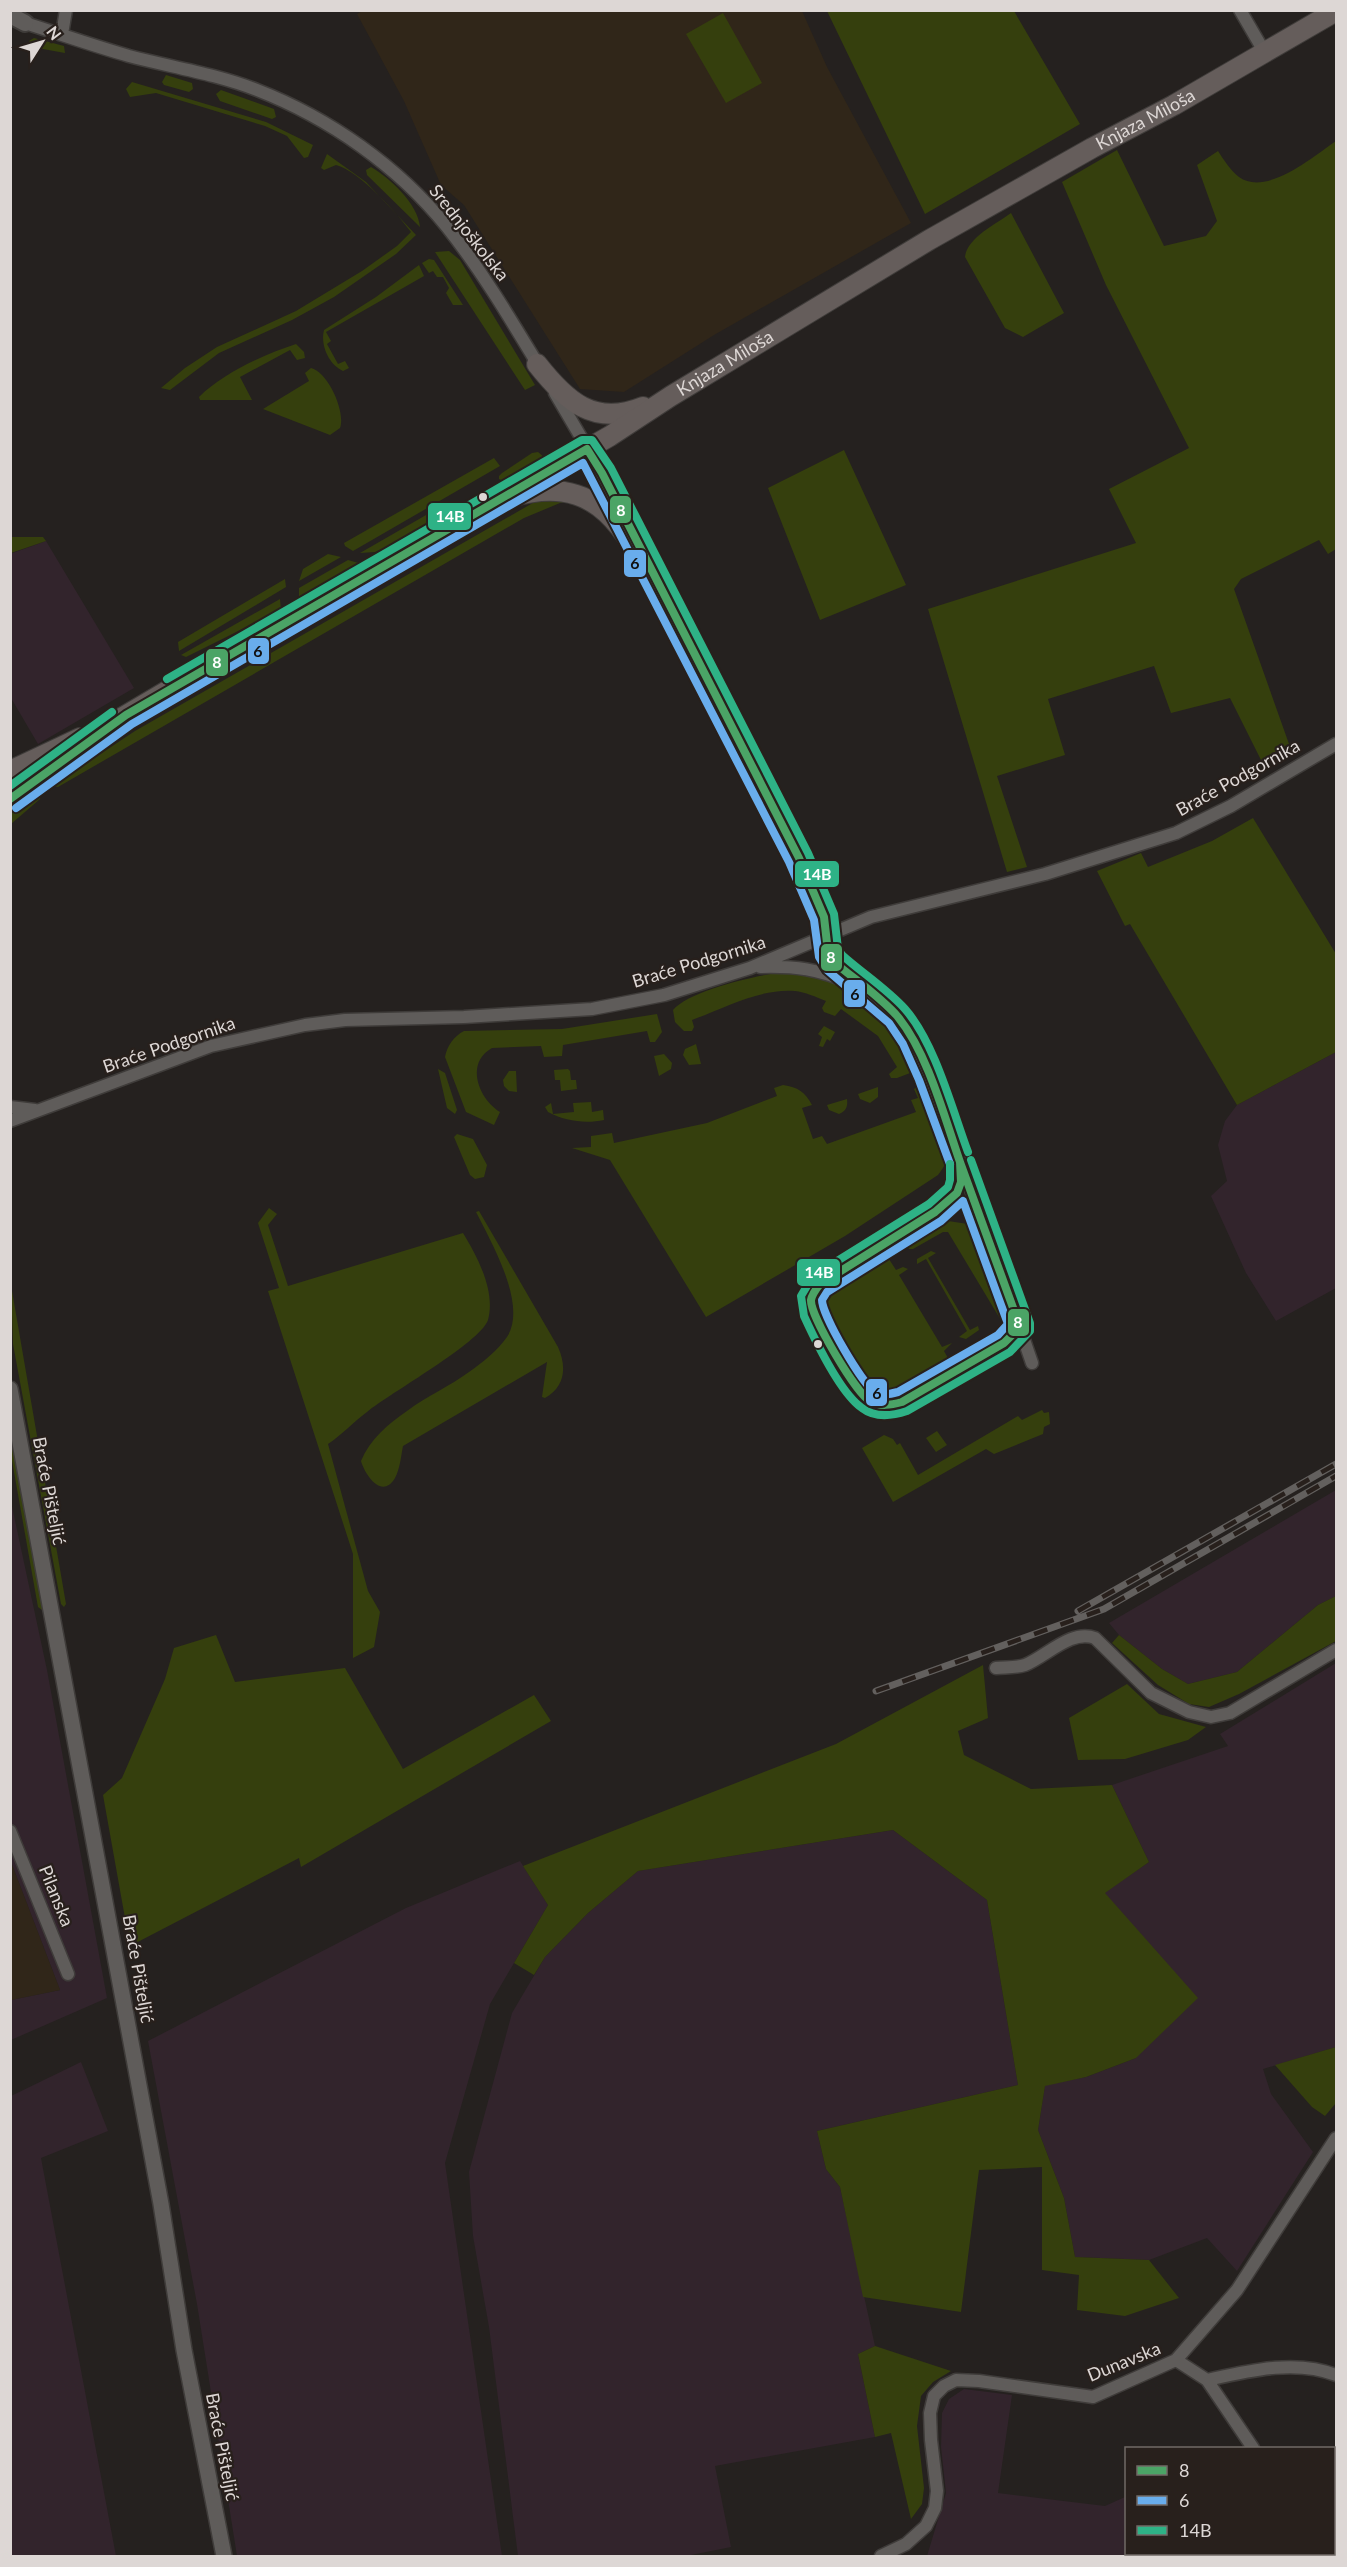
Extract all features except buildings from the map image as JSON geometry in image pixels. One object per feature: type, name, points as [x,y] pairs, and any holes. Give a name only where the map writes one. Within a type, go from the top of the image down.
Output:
[{"type":"main road","name":"Knjaza Miloša","points":[[10,771],[118,720],[587,449],[929,240],[1336,11]]},
{"type":"main road","points":[[537,364],[555,386],[574,402],[599,415],[638,409],[671,396]]},
{"type":"main road","points":[[491,503],[518,495],[560,491],[584,496],[597,503],[619,527],[667,603]]},
{"type":"main road","name":"Knjaza Miloša","points":[[10,799],[118,720]]},
{"type":"street","points":[[62,34],[66,10]]},
{"type":"street","points":[[1240,10],[1264,53]]},
{"type":"street","name":"Srednjoškolska","points":[[14,22],[255,89],[333,128],[360,147],[414,190],[446,226],[494,294],[602,473],[799,858],[824,917],[828,952],[834,962],[897,1016],[922,1059],[1032,1363]]},
{"type":"street","name":"Braće Podgornika","points":[[10,1121],[211,1046],[305,1025],[345,1020],[465,1017],[592,1009],[664,995],[750,968],[871,916],[1045,874],[1176,833],[1231,806],[1336,744]]},
{"type":"street","points":[[750,968],[806,968],[822,971],[862,987]]},
{"type":"street","points":[[10,1107],[22,1110],[48,1108]]},
{"type":"street","name":"Braće Pišteljić","points":[[10,1389],[161,2204],[184,2349],[224,2556]]},
{"type":"street","points":[[996,1668],[1023,1666],[1072,1639],[1086,1635],[1095,1638],[1151,1693],[1190,1712],[1211,1717],[1230,1713],[1336,1650]]},
{"type":"street","name":"Pilanska","points":[[10,1831],[68,1974]]},
{"type":"street","name":"Dunavska","points":[[880,2556],[906,2544],[926,2526],[935,2508],[937,2491],[930,2413],[934,2396],[944,2386],[956,2380],[979,2381],[1093,2397],[1176,2360],[1237,2290],[1336,2138]]},
{"type":"street","points":[[1176,2360],[1207,2380],[1252,2447]]},
{"type":"street","points":[[1207,2380],[1280,2367],[1328,2371],[1336,2375]]},
{"type":"shaded area","points":[[364,10],[802,11],[827,67],[911,223],[714,335],[624,392],[580,389],[464,205],[441,185],[404,101],[357,14]]},
{"type":"shaded area","points":[[46,541],[134,688],[38,744],[11,698],[10,554]]},
{"type":"shaded area","points":[[1336,1052],[1336,1288],[1276,1321],[1246,1273],[1211,1196],[1227,1181],[1218,1145],[1225,1121],[1237,1105]]},
{"type":"shaded area","points":[[1336,1490],[1336,1596],[1318,1605],[1237,1672],[1188,1684],[1162,1669],[1119,1635],[1109,1623]]},
{"type":"shaded area","points":[[10,1497],[47,1670],[107,1998],[11,2040],[11,2000],[60,1990],[11,1862]]},
{"type":"shaded area","points":[[1336,1663],[1336,2047],[1263,2069],[1271,2094],[1313,2152],[1237,2271],[1207,2238],[1149,2260],[1075,2257],[1064,2198],[1038,2130],[1045,2085],[1086,2077],[1136,2058],[1104,1893],[1149,1862],[1112,1785],[1228,1746],[1220,1734]]},
{"type":"shaded area","points":[[893,1830],[987,1900],[1018,2085],[817,2131],[826,2169],[840,2187],[875,2346],[858,2354],[875,2437],[715,2466],[731,2547],[686,2556],[518,2556],[489,2327],[473,2236],[469,2172],[512,2013],[545,1957],[588,1913],[638,1871]]},
{"type":"shaded area","points":[[520,1861],[548,1905],[490,2004],[445,2163],[502,2556],[237,2556],[197,2304],[148,2041],[406,1908]]},
{"type":"shaded area","points":[[10,1862],[60,1990],[11,2000]]},
{"type":"shaded area","points":[[81,2062],[108,2131],[41,2158],[116,2556],[11,2556],[11,2096]]},
{"type":"shaded area","points":[[964,2389],[1012,2395],[998,2493],[1105,2506],[1125,2497],[1125,2555],[1315,2556],[927,2556],[946,2493],[941,2447],[942,2413],[949,2399]]},
{"type":"green space","points":[[827,11],[1014,11],[1080,124],[925,214]]},
{"type":"green space","points":[[723,13],[762,83],[726,103],[686,34]]},
{"type":"green space","points":[[34,38],[64,46],[65,53],[32,47],[29,41]]},
{"type":"green space","points":[[166,75],[192,83],[193,89],[189,92],[164,85],[162,82]]},
{"type":"green space","points":[[132,82],[266,122],[313,145],[308,157],[304,158],[287,136],[265,126],[156,93],[130,97],[126,89]]},
{"type":"green space","points":[[221,90],[274,109],[276,117],[272,119],[220,101],[216,94]]},
{"type":"green space","points":[[1336,141],[1336,549],[1328,554],[1319,540],[1241,579],[1234,589],[1289,744],[1261,760],[1230,698],[1171,713],[1154,666],[1048,699],[1065,755],[997,776],[1027,867],[1007,872],[928,609],[1136,543],[1109,489],[1189,448],[1106,285],[1062,182],[1117,150],[1164,246],[1206,236],[1217,221],[1197,165],[1218,151],[1239,177],[1250,182],[1262,182],[1289,172]]},
{"type":"green space","points":[[327,154],[366,182],[379,196],[345,169],[336,165],[324,170],[321,168]]},
{"type":"green space","points":[[371,167],[402,192],[414,209],[420,227],[367,175],[366,170]]},
{"type":"green space","points":[[1011,213],[1064,313],[1023,337],[1005,328],[965,257],[976,238]]},
{"type":"green space","points":[[397,215],[416,235],[396,254],[334,297],[292,320],[219,353],[170,390],[161,388],[185,368],[217,347],[296,311],[362,271],[397,246],[411,232]]},
{"type":"green space","points":[[449,251],[460,260],[535,385],[525,390],[435,252]]},
{"type":"green space","points":[[429,259],[434,260],[463,305],[453,305],[446,293],[449,288],[443,277],[437,277],[433,271],[429,273],[422,263]]},
{"type":"green space","points":[[419,265],[424,276],[326,332],[331,341],[327,344],[338,364],[345,361],[349,368],[343,371],[338,368],[327,354],[323,342],[324,330],[376,297]]},
{"type":"green space","points":[[296,344],[304,352],[305,358],[297,360],[290,350],[240,377],[252,400],[200,400],[199,397],[209,388],[232,372]]},
{"type":"green space","points":[[311,368],[324,377],[338,403],[340,428],[330,435],[263,409],[309,381],[305,373]]},
{"type":"green space","points":[[844,450],[906,585],[820,620],[768,488]]},
{"type":"green space","points":[[538,452],[545,458],[532,468],[503,481],[499,479],[502,473],[532,453]]},
{"type":"green space","points":[[494,458],[500,466],[353,551],[345,546],[344,543]]},
{"type":"green space","points":[[538,500],[573,501],[560,503],[524,518],[58,787],[52,786],[135,731]]},
{"type":"green space","points":[[440,507],[444,510],[405,539],[375,552],[360,553]]},
{"type":"green space","points":[[11,537],[43,537],[46,541],[11,553]]},
{"type":"green space","points":[[328,554],[341,557],[299,581],[303,569]]},
{"type":"green space","points":[[348,560],[362,564],[299,599],[299,588]]},
{"type":"green space","points":[[285,579],[286,587],[179,651],[178,642]]},
{"type":"green space","points":[[280,599],[281,610],[186,657],[181,655]]},
{"type":"green space","points":[[41,793],[40,799],[11,824],[11,813]]},
{"type":"green space","points":[[1253,818],[1336,954],[1336,1052],[1237,1105],[1130,924],[1125,926],[1097,871],[1141,853],[1148,867],[1212,841]]},
{"type":"green space","points":[[778,973],[825,980],[846,988],[864,999],[881,1012],[895,1029],[908,1048],[918,1070],[891,1078],[889,1074],[897,1067],[878,1036],[841,1009],[835,1016],[824,1012],[822,1008],[826,1001],[799,992],[782,991],[743,1000],[692,1020],[694,1027],[692,1031],[684,1031],[675,1022],[673,1010],[693,997],[738,981]]},
{"type":"green space","points":[[657,1014],[662,1032],[655,1042],[650,1042],[647,1031],[563,1045],[562,1056],[544,1057],[541,1046],[492,1048],[484,1054],[477,1071],[481,1090],[492,1106],[500,1112],[494,1125],[466,1112],[445,1057],[452,1042],[464,1031],[562,1029]]},
{"type":"green space","points":[[824,1026],[835,1032],[830,1041],[827,1039],[823,1047],[819,1046],[822,1037],[818,1034]]},
{"type":"green space","points":[[696,1044],[701,1064],[689,1065],[683,1055],[685,1049]]},
{"type":"green space","points":[[664,1054],[672,1063],[671,1069],[659,1076],[654,1056]]},
{"type":"green space","points":[[438,1069],[445,1073],[457,1110],[455,1114],[447,1108]]},
{"type":"green space","points":[[568,1069],[571,1080],[576,1080],[577,1089],[561,1091],[560,1080],[555,1080],[554,1070]]},
{"type":"green space","points":[[509,1071],[516,1071],[517,1092],[509,1091],[504,1086],[503,1080]]},
{"type":"green space","points":[[783,1085],[797,1089],[807,1097],[812,1105],[802,1108],[813,1139],[822,1136],[827,1144],[916,1112],[911,1100],[918,1098],[914,1089],[918,1086],[928,1098],[937,1119],[946,1151],[945,1162],[938,1175],[845,1236],[706,1317],[610,1160],[572,1148],[591,1147],[591,1136],[612,1133],[614,1143],[707,1123],[777,1096],[774,1088]]},
{"type":"green space","points":[[878,1087],[878,1097],[870,1103],[860,1099],[858,1094]]},
{"type":"green space","points":[[847,1099],[846,1108],[841,1113],[829,1110],[827,1105]]},
{"type":"green space","points":[[591,1102],[592,1112],[603,1110],[604,1120],[582,1122],[568,1120],[555,1115],[548,1112],[545,1107],[551,1103],[553,1114],[574,1112],[573,1103]]},
{"type":"green space","points":[[457,1134],[473,1139],[487,1165],[484,1177],[475,1179],[470,1175],[454,1137]]},
{"type":"green space","points":[[269,1208],[277,1214],[268,1225],[288,1286],[463,1233],[484,1274],[487,1286],[490,1309],[488,1320],[481,1330],[452,1354],[367,1412],[328,1444],[368,1591],[380,1612],[374,1647],[353,1658],[353,1554],[268,1291],[279,1288],[258,1223]]},
{"type":"green space","points":[[479,1211],[558,1347],[563,1362],[560,1382],[552,1393],[545,1398],[542,1397],[547,1362],[403,1446],[395,1478],[385,1487],[380,1486],[366,1473],[361,1461],[374,1439],[400,1416],[462,1377],[484,1360],[507,1337],[512,1324],[513,1308],[510,1291],[498,1256],[476,1212]]},
{"type":"green space","points":[[948,1221],[968,1224],[981,1236],[1009,1315],[1005,1330],[997,1340],[972,1355],[969,1348],[995,1333],[1002,1322],[948,1232],[943,1232],[913,1249],[907,1246]]},
{"type":"green space","points":[[931,1251],[936,1253],[928,1258],[970,1330],[978,1326],[979,1330],[966,1339],[959,1337],[967,1331],[926,1259],[917,1264],[917,1259]]},
{"type":"green space","points":[[887,1256],[896,1270],[903,1267],[908,1269],[899,1275],[942,1347],[952,1343],[944,1351],[949,1360],[958,1357],[959,1360],[902,1395],[888,1398],[870,1388],[827,1309],[828,1299],[839,1283]]},
{"type":"green space","points":[[11,1285],[66,1604],[64,1607],[61,1604],[13,1344]]},
{"type":"green space","points":[[1019,1342],[1021,1346],[902,1414],[901,1411]]},
{"type":"green space","points":[[1042,1410],[1044,1413],[1049,1412],[1050,1424],[1044,1427],[1043,1434],[994,1454],[986,1449],[893,1502],[862,1448],[884,1435],[893,1439],[897,1445],[900,1443],[918,1475],[1018,1416],[1022,1420]]},
{"type":"green space","points":[[10,1423],[42,1610],[38,1607],[11,1455]]},
{"type":"green space","points":[[937,1431],[947,1445],[936,1452],[926,1438]]},
{"type":"green space","points":[[1336,1596],[1336,1641],[1239,1694],[1209,1707],[1189,1704],[1158,1685],[1112,1643],[1119,1635],[1162,1669],[1188,1684],[1237,1672],[1318,1605]]},
{"type":"green space","points":[[216,1635],[235,1682],[345,1668],[403,1769],[534,1695],[551,1721],[301,1867],[299,1858],[130,1946],[103,1795],[122,1778],[165,1679],[174,1648]]},
{"type":"green space","points":[[983,1665],[988,1718],[958,1731],[964,1755],[1031,1789],[1112,1785],[1149,1862],[1105,1893],[1198,1998],[1136,2058],[1086,2077],[1045,2086],[1038,2130],[1064,2198],[1075,2257],[1149,2260],[1179,2298],[1125,2316],[1077,2310],[1079,2275],[1042,2270],[1042,2167],[979,2170],[961,2312],[863,2297],[840,2187],[826,2169],[817,2131],[1018,2085],[987,1900],[893,1830],[638,1871],[588,1913],[545,1957],[534,1975],[514,1963],[548,1905],[523,1866],[836,1744]]},
{"type":"green space","points":[[1127,1684],[1159,1714],[1206,1727],[1188,1740],[1125,1759],[1078,1760],[1069,1718]]},
{"type":"green space","points":[[1336,2047],[1336,2103],[1325,2116],[1312,2107],[1275,2065]]},
{"type":"green space","points":[[875,2346],[951,2371],[933,2382],[921,2396],[917,2426],[924,2488],[922,2504],[911,2519],[891,2433],[875,2437],[858,2354]]},
{"type":"railway","points":[[1078,1611],[1336,1464]]},
{"type":"railway","points":[[876,1691],[1104,1609],[1336,1476]]},
{"type":"transit line","name":"14B","points":[[167,679],[582,440],[592,440],[611,468],[808,853],[834,914],[838,949],[842,955],[898,1002],[916,1023],[942,1077],[968,1152]]},
{"type":"transit line","name":"8","points":[[10,799],[126,715],[587,449],[602,473],[799,858],[824,917],[828,952],[834,962],[876,995],[909,1032],[927,1067],[960,1162]]},
{"type":"transit line","name":"6","points":[[16,808],[132,724],[583,463],[789,862],[814,920],[819,957],[827,970],[889,1023],[903,1044],[950,1164]]},
{"type":"transit line","name":"14B","points":[[10,786],[112,712]]},
{"type":"transit line","name":"14B","points":[[950,1164],[948,1187],[929,1204],[813,1276],[801,1296],[804,1316],[837,1379],[854,1401],[867,1411],[878,1415],[907,1411],[1010,1352],[1030,1331],[1030,1323],[971,1160]]},
{"type":"transit line","name":"8","points":[[960,1162],[1020,1327],[1004,1343],[902,1402],[886,1405],[874,1403],[863,1395],[835,1354],[813,1309],[812,1296],[820,1284],[935,1212],[957,1193],[961,1182],[960,1162]]},
{"type":"transit line","name":"6","points":[[963,1201],[1008,1324],[998,1335],[898,1392],[886,1394],[875,1392],[861,1376],[844,1349],[828,1320],[822,1300],[827,1292],[941,1221],[963,1201]]}]
